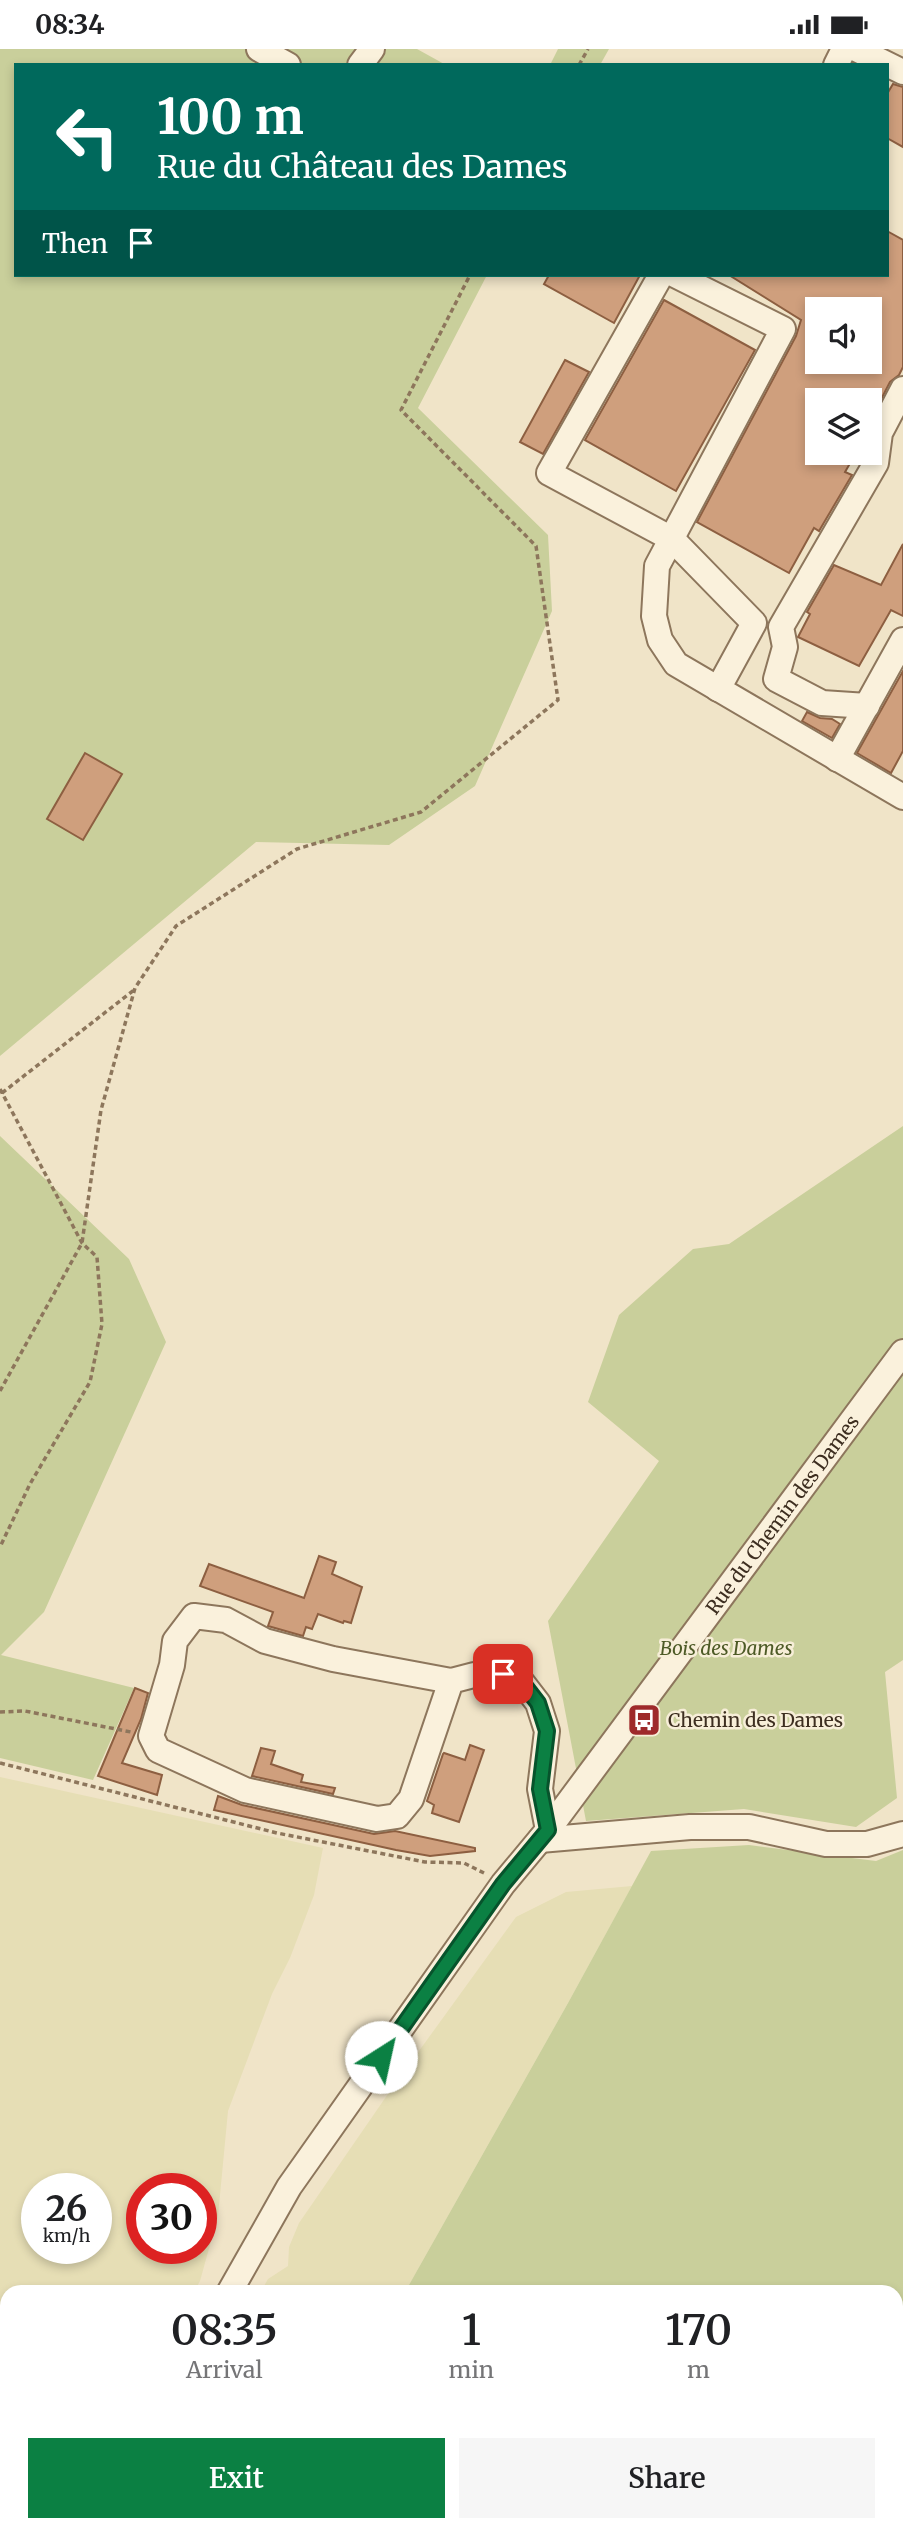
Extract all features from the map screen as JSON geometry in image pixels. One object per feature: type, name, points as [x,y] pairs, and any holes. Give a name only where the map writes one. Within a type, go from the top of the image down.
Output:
[{"type":"street","points":[[259,49],[284,63]]},
{"type":"street","points":[[856,49],[897,61]]},
{"type":"street","points":[[660,277],[549,473],[672,538],[754,623],[718,689]]},
{"type":"street","points":[[684,277],[712,283],[783,328],[657,566],[654,616],[660,640],[676,664],[903,797]]},
{"type":"street","points":[[867,706],[822,703],[776,679],[785,647],[782,627],[876,463],[880,433],[903,389]]},
{"type":"street","points":[[837,759],[903,640]]},
{"type":"street","name":"Rue du Chemin des Dames","points":[[234,2285],[289,2187],[503,1884],[544,1835],[903,1352]]},
{"type":"street","points":[[450,1681],[411,1799],[397,1817],[377,1819],[245,1790],[158,1750],[150,1736],[172,1665],[175,1641],[194,1616],[226,1620],[265,1641],[311,1653],[450,1681],[474,1675],[503,1674],[521,1681],[538,1703],[547,1731],[540,1789],[544,1835],[690,1827],[749,1827],[826,1844],[867,1844],[903,1834]]},
{"type":"path","points":[[0,1391],[82,1243],[101,1110],[135,988],[176,926],[297,849],[421,812],[558,700],[536,546],[401,410],[469,277]]},
{"type":"path","points":[[0,1546],[30,1484],[90,1382],[102,1324],[97,1257],[82,1243],[0,1092],[135,988]]},
{"type":"path","points":[[0,1712],[25,1711],[150,1736]]},
{"type":"path","points":[[0,1763],[277,1833],[425,1862],[464,1863],[503,1884]]},
{"type":"shaded area","points":[[0,1777],[323,1848],[314,1895],[290,1958],[272,1994],[228,2111],[217,2220],[217,2173],[126,2173],[126,2264],[205,2264],[198,2285],[0,2285]]},
{"type":"shaded area","points":[[632,1886],[409,2285],[265,2285],[268,2279],[288,2266],[289,2247],[299,2223],[390,2091],[516,1917],[566,1892]]},
{"type":"green space","points":[[0,49],[417,49],[442,63],[14,63],[14,277],[486,277],[418,408],[548,535],[552,611],[475,786],[389,845],[256,842],[0,1056]]},
{"type":"green space","points":[[558,49],[609,49],[601,63],[551,63]]},
{"type":"green space","name":"Bois des Dames","points":[[903,1126],[903,1660],[885,1672],[897,1798],[856,1827],[744,1809],[586,1821],[548,1621],[659,1461],[588,1402],[619,1315],[693,1249],[729,1244]]},
{"type":"green space","points":[[0,1136],[129,1259],[166,1342],[44,1612],[1,1655],[134,1688],[93,1780],[0,1758]]},
{"type":"green space","points":[[749,1845],[876,1861],[903,1850],[903,2285],[409,2285],[651,1851]]},
{"type":"building","points":[[893,84],[903,87],[903,147],[889,139],[889,91]]},
{"type":"building","points":[[889,232],[903,240],[903,367],[899,375],[890,382],[882,398],[882,388],[805,388],[805,465],[849,465],[845,472],[852,475],[819,531],[814,528],[789,573],[697,522],[796,336],[801,320],[732,277],[889,277]]},
{"type":"building","points":[[548,277],[639,277],[614,323],[544,284]]},
{"type":"building","points":[[664,300],[755,350],[676,491],[585,440]]},
{"type":"building","points":[[565,360],[589,372],[543,454],[520,442]]},
{"type":"building","points":[[903,544],[903,616],[891,610],[859,666],[798,637],[810,614],[807,612],[834,565],[881,585]]},
{"type":"building","points":[[903,671],[903,751],[891,773],[857,753]]},
{"type":"building","points":[[807,712],[840,724],[832,738],[802,721]]},
{"type":"building","points":[[85,753],[122,774],[83,840],[47,819]]},
{"type":"building","points":[[319,1556],[336,1562],[332,1574],[362,1587],[351,1623],[343,1623],[318,1614],[312,1629],[306,1627],[303,1636],[268,1626],[273,1612],[200,1586],[209,1564],[304,1598]]},
{"type":"building","points":[[135,1688],[148,1693],[141,1719],[122,1763],[162,1775],[157,1795],[98,1776]]},
{"type":"building","points":[[470,1745],[484,1750],[459,1822],[432,1813],[434,1805],[427,1801],[443,1754],[465,1760]]},
{"type":"building","points":[[261,1748],[275,1751],[271,1764],[303,1775],[301,1782],[335,1788],[333,1794],[252,1776]]},
{"type":"building","points":[[218,1796],[242,1805],[374,1834],[395,1831],[475,1848],[475,1851],[430,1856],[396,1850],[214,1810]]},
{"type":"place","name":"Chemin des Dames","points":[[644,1720]]},
{"type":"route","points":[[381,2057],[503,1884],[548,1830],[540,1789],[547,1731],[538,1703],[521,1681],[503,1674]]}]
